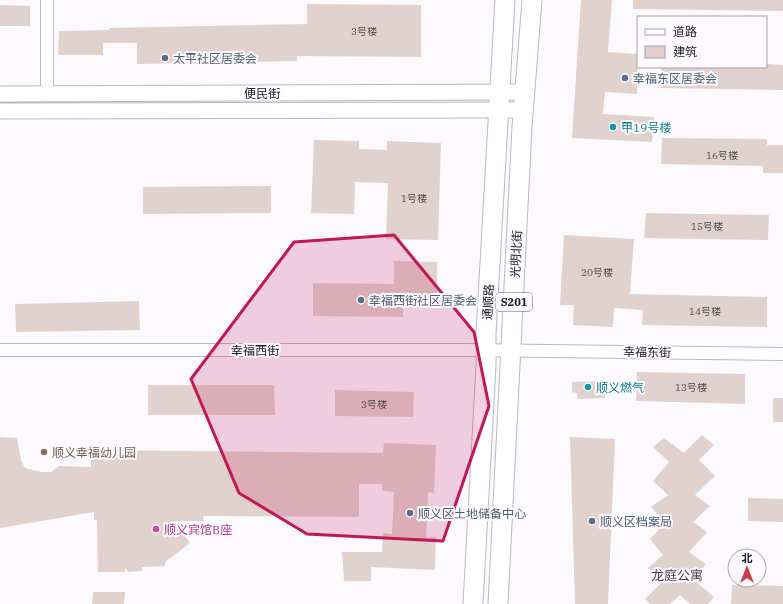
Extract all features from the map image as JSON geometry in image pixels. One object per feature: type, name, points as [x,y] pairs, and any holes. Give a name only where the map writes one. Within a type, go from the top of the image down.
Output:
[{"type":"main road","name":"通顺路","points":[[473,604],[486,333],[505,0]]},
{"type":"main road","name":"光明北街","points":[[498,604],[524,101],[532,0]]},
{"type":"street","points":[[47,0],[48,94]]},
{"type":"street","name":"便民街","points":[[0,94],[524,101]]},
{"type":"street","name":"便民街","points":[[0,110],[500,101]]},
{"type":"street","name":"幸福西街","points":[[0,350],[511,351]]},
{"type":"street","name":"幸福东街","points":[[511,351],[783,354]]},
{"type":"highlighted area","points":[[394,235],[474,332],[489,406],[443,541],[307,534],[239,493],[191,379],[294,242]]},
{"type":"building","points":[[581,0],[612,0],[608,52],[637,54],[637,94],[605,92],[603,114],[654,117],[652,142],[572,138]]},
{"type":"building","points":[[633,0],[783,0],[783,11],[633,9]]},
{"type":"building","points":[[307,4],[421,5],[421,57],[297,56],[297,61],[137,64],[137,43],[103,43],[103,55],[58,55],[59,31],[109,30],[109,28],[307,24]]},
{"type":"building","points":[[0,5],[30,6],[30,26],[0,26]]},
{"type":"building","points":[[767,64],[783,65],[783,90],[661,88],[661,68],[767,68]]},
{"type":"building","points":[[662,138],[767,139],[767,145],[783,145],[783,173],[763,173],[763,166],[661,164]]},
{"type":"building","points":[[314,140],[359,141],[359,149],[387,150],[387,141],[441,143],[438,240],[386,239],[388,183],[355,182],[354,214],[311,213]]},
{"type":"building","points":[[271,186],[271,213],[143,214],[143,187]]},
{"type":"building","points":[[646,213],[769,215],[768,240],[644,238]]},
{"type":"building","points":[[564,235],[634,239],[630,294],[767,297],[767,327],[642,325],[643,310],[614,308],[613,327],[573,325],[574,305],[560,305]]},
{"type":"building","points":[[394,261],[437,262],[437,294],[403,294],[403,317],[313,316],[313,283],[394,284]]},
{"type":"building","points":[[139,301],[140,330],[16,332],[15,304]]},
{"type":"building","points":[[637,372],[745,374],[745,404],[636,401]]},
{"type":"building","name":"顺义燃气","points":[[605,381],[605,398],[578,399],[577,393],[572,392],[572,382]]},
{"type":"building","points":[[148,385],[274,385],[275,415],[148,415]]},
{"type":"building","points":[[335,390],[414,392],[413,417],[335,416]]},
{"type":"building","points":[[773,398],[783,398],[783,422],[773,422]]},
{"type":"building","points":[[702,435],[714,445],[699,460],[715,476],[695,495],[710,506],[693,522],[707,532],[689,552],[706,564],[694,580],[714,597],[708,604],[690,604],[680,595],[670,604],[650,604],[645,599],[661,583],[648,568],[663,555],[650,539],[665,523],[651,507],[668,495],[653,481],[669,462],[653,447],[664,438],[684,453]]},
{"type":"building","points":[[0,437],[17,438],[21,460],[25,468],[41,472],[51,472],[59,466],[91,467],[91,450],[383,453],[384,443],[436,445],[434,493],[428,492],[426,537],[436,537],[435,570],[371,567],[371,581],[344,581],[342,552],[382,552],[383,533],[392,534],[394,492],[382,491],[382,484],[359,484],[359,517],[203,516],[204,521],[174,521],[190,543],[165,562],[165,566],[142,567],[142,571],[128,572],[125,567],[125,572],[98,572],[97,520],[94,520],[94,512],[0,528]]},
{"type":"building","name":"顺义区档案局","points":[[570,437],[615,439],[608,604],[575,604]]},
{"type":"building","points":[[748,498],[783,499],[783,522],[748,521]]},
{"type":"building","points":[[767,586],[783,586],[783,604],[731,604],[732,588],[767,588]]},
{"type":"building","points":[[93,592],[125,592],[124,604],[92,604]]},
{"type":"place","name":"太平社区居委会","points":[[165,58]]},
{"type":"place","name":"幸福东区居委会","points":[[625,78]]},
{"type":"place","name":"甲19号楼","points":[[613,127]]},
{"type":"place","name":"幸福西街社区居委会","points":[[361,300]]},
{"type":"place","name":"顺义燃气","points":[[588,387]]},
{"type":"place","name":"顺义幸福幼儿园","points":[[44,452]]},
{"type":"place","name":"顺义区土地储备中心","points":[[410,513]]},
{"type":"place","name":"顺义区档案局","points":[[592,521]]},
{"type":"place","name":"顺义宾馆B座","points":[[156,529]]},
{"type":"district","name":"龙庭公寓","points":[[677,575]]}]
